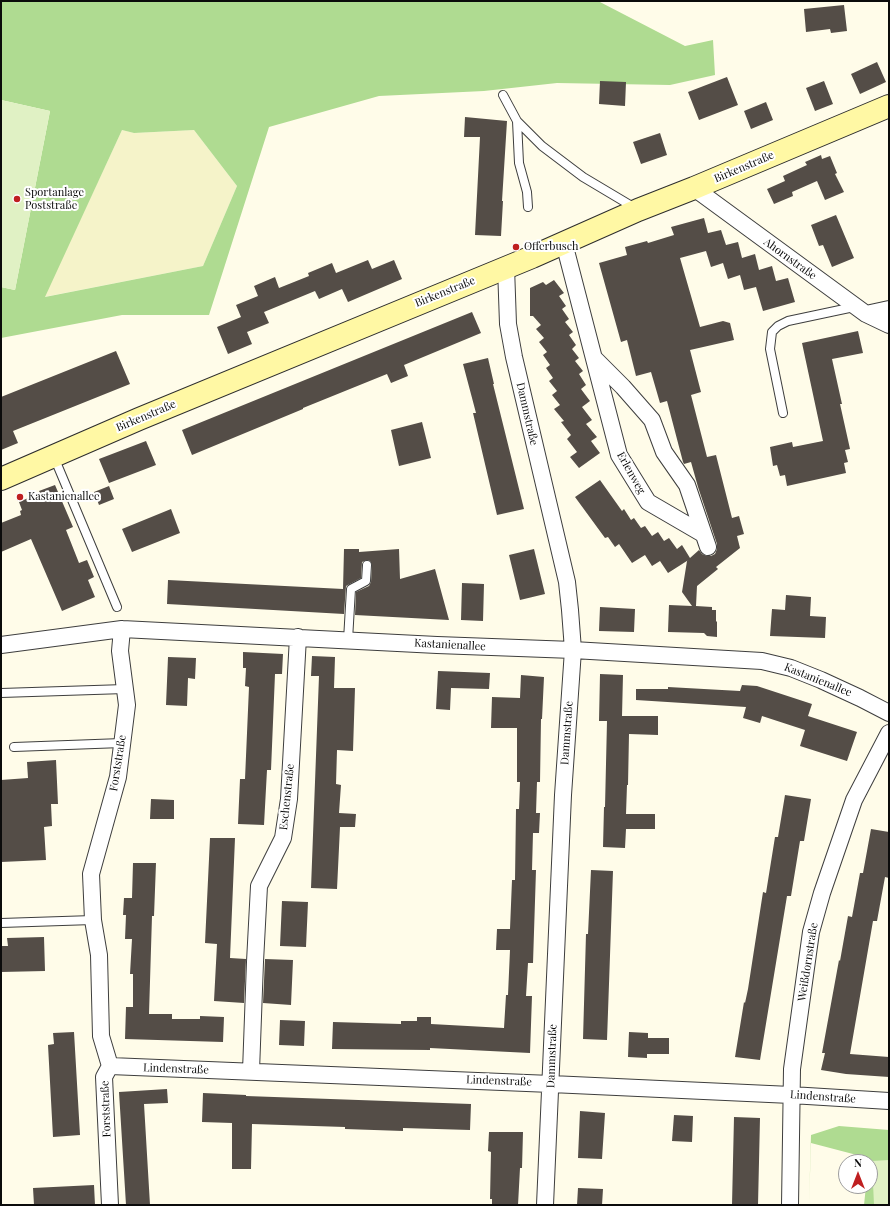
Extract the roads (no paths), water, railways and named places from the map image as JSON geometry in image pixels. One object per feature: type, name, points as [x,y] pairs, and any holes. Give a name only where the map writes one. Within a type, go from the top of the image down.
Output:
[{"type":"street","name":"Birkenstraße","points":[[1,479],[146,416],[564,243],[638,210],[889,106]]},
{"type":"street","name":"Ahornstraße","points":[[694,188],[861,310],[889,325]]},
{"type":"street","name":"Erlenweg","points":[[564,243],[593,358],[618,455],[648,502],[705,541],[687,485],[664,452],[652,420],[623,387],[593,358]]},
{"type":"street","name":"Dammstraße","points":[[506,267],[508,324],[514,358],[566,582],[573,650],[563,795],[545,1205]]},
{"type":"street","points":[[861,310],[889,309]]},
{"type":"street","name":"Kastanienallee","points":[[1,645],[122,629],[573,650],[762,661],[791,668],[821,680],[889,713]]},
{"type":"street","name":"Forststraße","points":[[110,1205],[104,1077],[110,1066],[101,1036],[99,955],[93,920],[91,874],[118,777],[126,705],[120,651],[122,629]]},
{"type":"street","name":"Eschenstraße","points":[[251,1072],[259,886],[283,838],[290,799],[298,637]]},
{"type":"street","name":"Weißdornstraße","points":[[790,1205],[791,1095],[793,1061],[811,932],[822,893],[854,800],[889,733]]},
{"type":"street","name":"Lindenstraße","points":[[110,1066],[551,1084],[889,1101]]},
{"type":"lane","points":[[503,95],[517,121],[542,146],[569,167],[638,210]]},
{"type":"lane","points":[[517,121],[519,163],[527,192],[528,207]]},
{"type":"lane","points":[[783,413],[770,349],[772,332],[778,326],[788,321],[861,310]]},
{"type":"lane","points":[[54,456],[117,608]]},
{"type":"lane","points":[[348,640],[351,589],[366,581],[367,565]]},
{"type":"lane","points":[[1,693],[125,689]]},
{"type":"lane","points":[[14,747],[122,744]]},
{"type":"lane","points":[[1,923],[93,920]]},
{"type":"place","name":"Sportanlage Poststraße","points":[[17,199]]},
{"type":"place","name":"Offerbusch","points":[[516,247]]},
{"type":"place","name":"Kastanienallee","points":[[20,497]]}]
